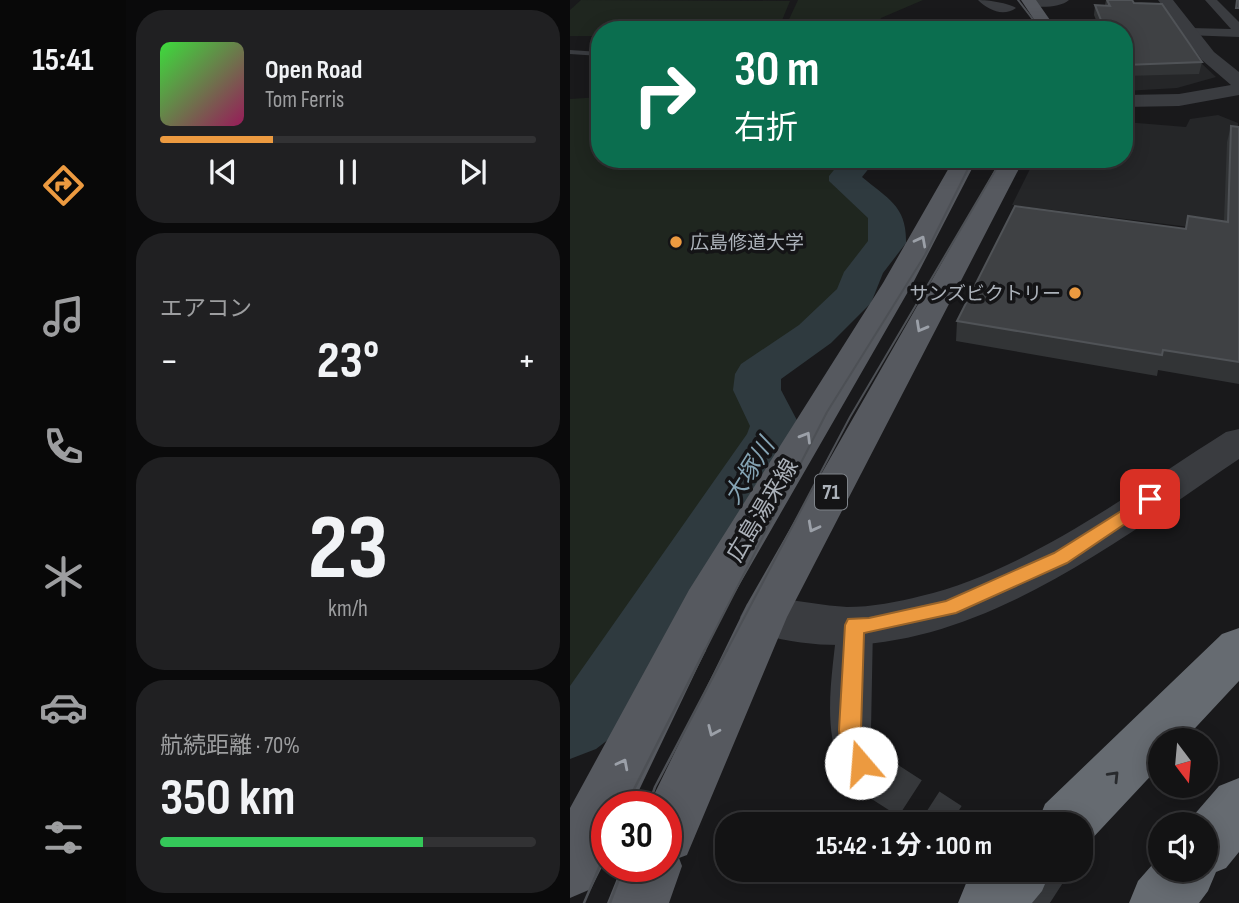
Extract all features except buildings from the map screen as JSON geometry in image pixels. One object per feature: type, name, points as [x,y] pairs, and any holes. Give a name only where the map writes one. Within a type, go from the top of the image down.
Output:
[{"type":"highway","points":[[1078,812],[1238,648]]},
{"type":"highway","points":[[1218,831],[1238,806]]},
{"type":"highway","points":[[989,903],[1009,882]]},
{"type":"highway","points":[[1160,903],[1177,882]]},
{"type":"main road","points":[[1030,1],[1043,21]]},
{"type":"main road","name":"広島湯来線","points":[[570,869],[705,603],[898,283],[961,168]]},
{"type":"main road","name":"71","points":[[682,799],[764,617],[1008,168]]},
{"type":"main road","points":[[638,903],[646,882]]},
{"type":"street","points":[[984,0],[995,8],[1011,9]]},
{"type":"street","points":[[1030,1],[1062,0]]},
{"type":"street","points":[[1165,0],[1208,55],[1238,82]]},
{"type":"street","points":[[1211,0],[1238,31]]},
{"type":"street","points":[[1190,32],[1238,31]]},
{"type":"street","points":[[1133,101],[1179,100],[1238,89]]},
{"type":"street","points":[[1133,109],[1169,109],[1238,98]]},
{"type":"street","points":[[764,617],[869,626],[950,608],[1061,558],[1238,441]]},
{"type":"street","points":[[855,625],[850,730],[852,747],[861,763],[874,775]]},
{"type":"lane","points":[[570,52],[591,53]]},
{"type":"shaded area","points":[[581,0],[790,1],[782,21],[591,21],[591,36],[570,36],[570,10]]},
{"type":"shaded area","points":[[798,0],[923,0],[880,21],[788,21]]},
{"type":"shaded area","points":[[1200,62],[1216,77],[1177,88],[1133,91],[1133,65]]},
{"type":"shaded area","points":[[591,98],[591,168],[842,168],[841,181],[862,198],[880,219],[876,245],[853,274],[835,307],[743,380],[762,435],[679,562],[570,697],[570,99]]},
{"type":"shaded area","points":[[1218,115],[1238,123],[1238,233],[1012,205],[1030,168],[1133,168],[1133,123],[1186,127],[1190,119]]},
{"type":"waterway","name":"大塚川","points":[[570,726],[597,707],[772,436],[775,426],[757,390],[758,374],[815,334],[856,294],[864,272],[887,243],[885,214],[846,181],[845,176],[853,168]]},
{"type":"tunnel","points":[[874,775],[931,812]]},
{"type":"tunnel","points":[[1039,882],[1071,903]]},
{"type":"tram line","points":[[1018,0],[1034,21]]},
{"type":"tram line","points":[[704,652],[827,412],[925,255],[968,168]]},
{"type":"tram line","points":[[726,652],[850,417],[997,168]]},
{"type":"tram line","points":[[633,791],[705,650]]},
{"type":"tram line","points":[[654,791],[727,650]]},
{"type":"tram line","points":[[584,903],[593,882]]},
{"type":"tram line","points":[[610,903],[618,882]]},
{"type":"place","name":"広島修道大学","points":[[676,242]]},
{"type":"place","name":"サンズビクトリー","points":[[1075,293]]},
{"type":"route","points":[[861,763],[852,747],[850,730],[855,625],[869,626],[950,608],[1061,558],[1150,499]]}]
